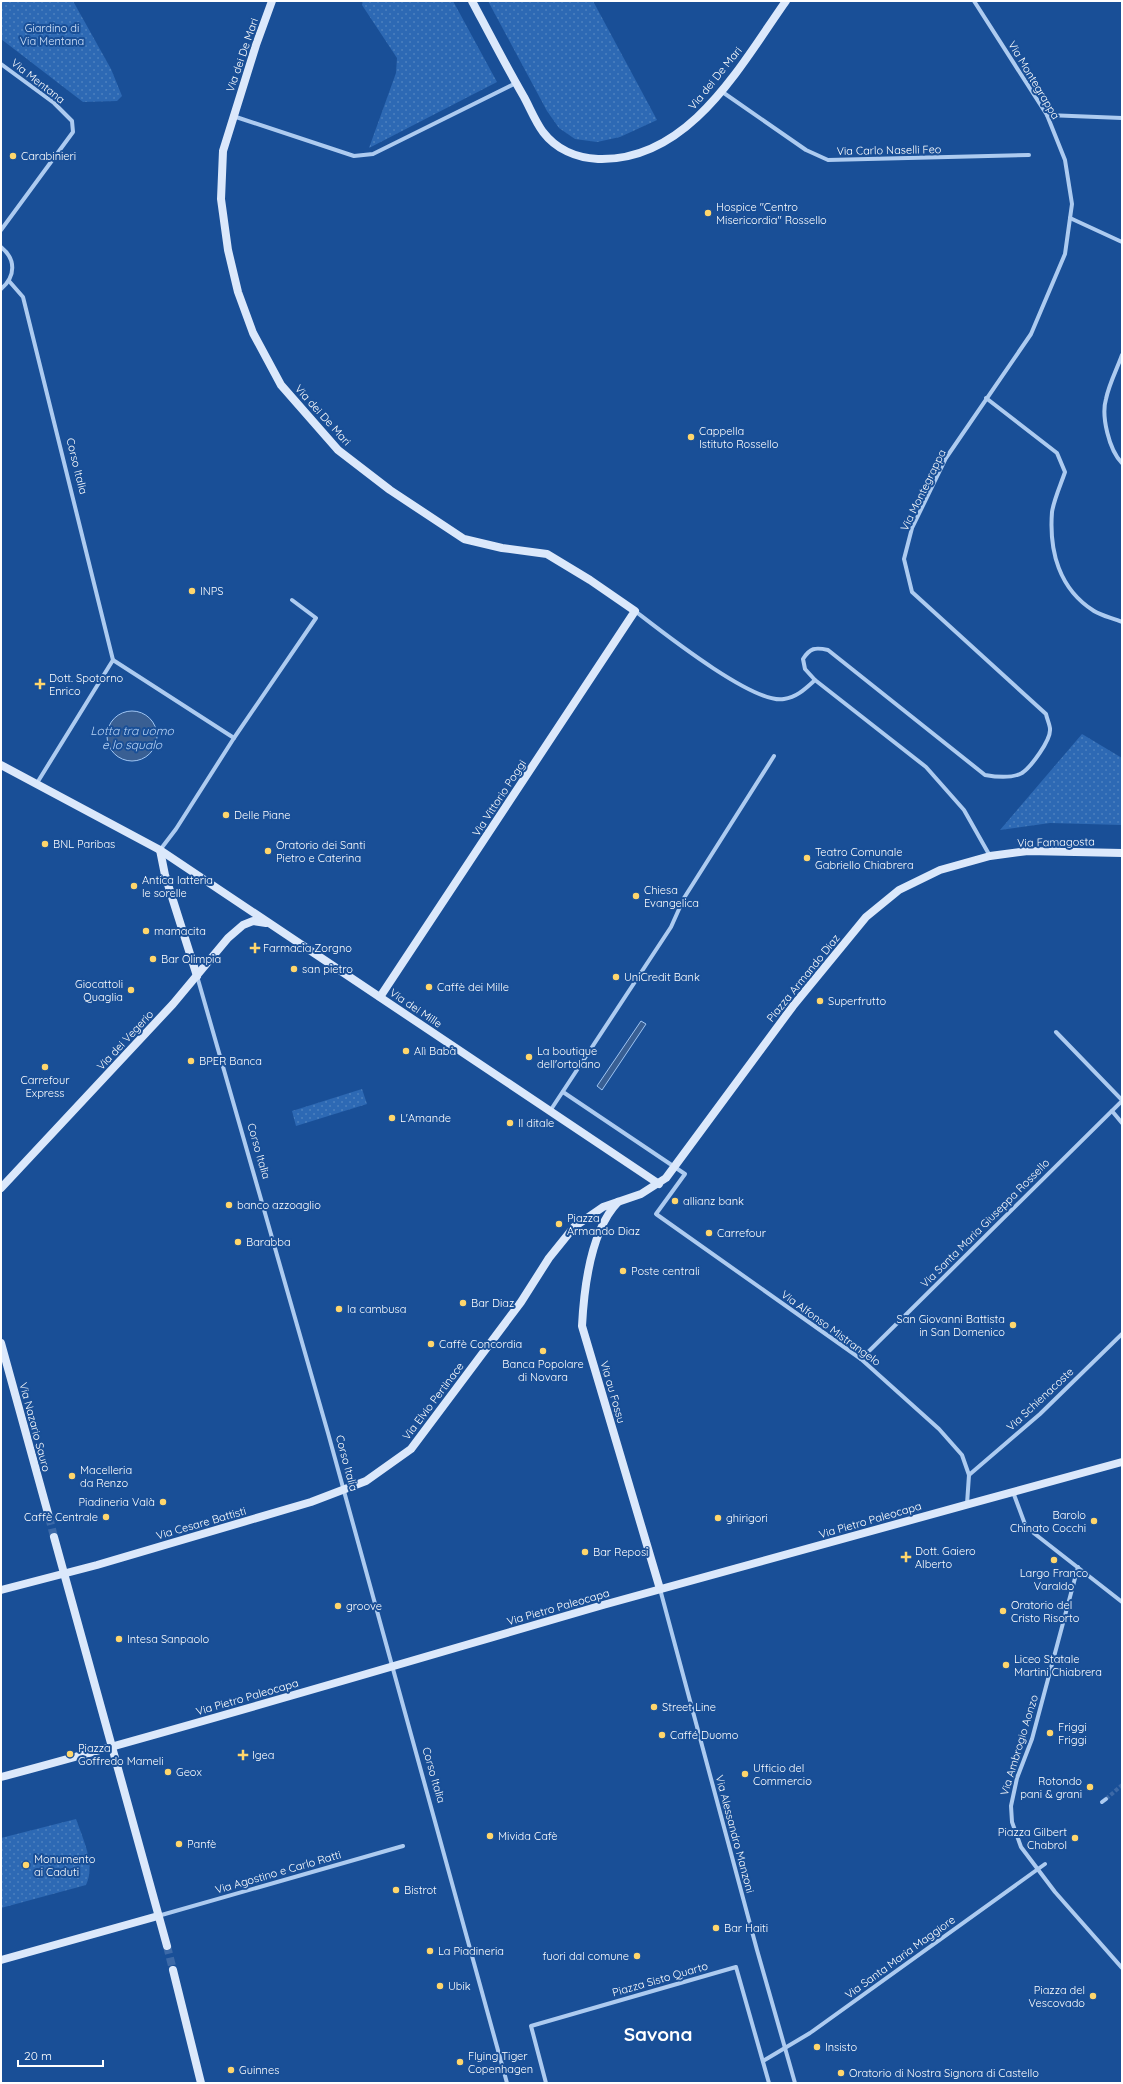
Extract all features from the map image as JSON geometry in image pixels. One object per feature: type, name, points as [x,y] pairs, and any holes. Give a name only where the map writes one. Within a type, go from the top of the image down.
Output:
[{"type":"street","name":"Via dei De Mari","points":[[272,1],[233,116],[223,151],[221,200],[228,250],[238,292],[253,332],[281,385],[338,450],[390,490],[464,539],[502,548],[547,554],[590,580],[636,611]]},
{"type":"street","name":"Via dei De Mari","points":[[472,1],[543,132],[564,151],[585,159],[612,160],[644,152],[675,136],[702,114],[721,91],[786,1]]},
{"type":"street","name":"Via Montegrappa","points":[[815,680],[805,669],[803,659],[809,650],[816,648],[828,650],[985,776],[1000,777],[1020,774],[1030,766],[1045,744],[1051,730],[1046,714],[912,592],[904,559],[912,528],[946,458],[1031,334],[1065,254],[1072,204],[1065,160],[1047,115],[974,1]]},
{"type":"street","name":"Via Mentana","points":[[1,64],[54,103],[72,121],[73,132],[1,230]]},
{"type":"street","points":[[233,116],[354,156],[373,154],[516,83]]},
{"type":"street","name":"Via Carlo Naselli Feo","points":[[721,91],[806,150],[828,160],[1029,155]]},
{"type":"street","points":[[1047,115],[1122,118]]},
{"type":"street","points":[[1070,218],[1122,242]]},
{"type":"street","points":[[1,247],[7,252],[13,266],[9,281],[1,289]]},
{"type":"street","name":"Corso Italia","points":[[9,281],[23,297],[113,660]]},
{"type":"street","points":[[1122,355],[1105,400],[1106,427],[1116,457],[1122,463]]},
{"type":"street","points":[[986,398],[1056,453],[1065,472],[1052,511],[1053,538],[1058,569],[1071,592],[1094,611],[1122,622]]},
{"type":"street","points":[[160,850],[176,829],[234,738],[316,618],[292,600]]},
{"type":"street","points":[[636,611],[666,635],[727,676],[757,694],[783,700],[798,695],[815,680],[926,766],[964,810],[990,856]]},
{"type":"street","name":"Via Vittorio Poggi","points":[[380,997],[636,611]]},
{"type":"street","points":[[36,782],[113,660],[234,738]]},
{"type":"street","points":[[550,1111],[671,927],[684,898],[774,756]]},
{"type":"street","name":"Via dei Mille","points":[[1,765],[36,782],[160,850],[659,1184]]},
{"type":"street","name":"Corso Italia","points":[[160,850],[165,875],[197,976],[343,1491],[507,2083]]},
{"type":"street","name":"Via Famagosta","points":[[990,856],[1028,851],[1122,853]]},
{"type":"street","name":"Piazza Armando Diaz","points":[[521,1302],[549,1258],[574,1227],[596,1211],[640,1194],[659,1184],[675,1167],[793,1006],[866,917],[899,890],[940,870],[990,856]]},
{"type":"street","name":"Via dei Vegerio","points":[[1,1188],[173,1004],[228,938],[243,926],[253,921],[271,924]]},
{"type":"street","points":[[1056,1032],[1122,1100]]},
{"type":"street","points":[[562,1092],[675,1167]]},
{"type":"street","name":"Via Santa Maria Giuseppa Rossello","points":[[861,1358],[1122,1100]]},
{"type":"street","points":[[1112,1111],[1122,1123]]},
{"type":"street","name":"Via Alfonso Mistrangelo","points":[[675,1167],[685,1174],[656,1214],[861,1358],[939,1429],[962,1455],[969,1475],[967,1505]]},
{"type":"street","name":"Via au Fossu","points":[[618,1202],[600,1232],[590,1264],[583,1303],[582,1326],[660,1589]]},
{"type":"street","name":"Via Elvio Pertinace","points":[[343,1491],[366,1481],[411,1449],[521,1302]]},
{"type":"street","name":"Via Schienacoste","points":[[969,1475],[1040,1414],[1122,1334]]},
{"type":"street","name":"Via Nazario Sauro","points":[[1,1344],[49,1516]]},
{"type":"street","name":"Via Pietro Paleocapa","points":[[1,1776],[112,1747],[660,1589],[1122,1462]]},
{"type":"street","name":"Via Cesare Battisti","points":[[64,1573],[311,1502],[343,1491]]},
{"type":"street","points":[[1013,1492],[1026,1527],[1122,1602]]},
{"type":"street","points":[[54,1537],[167,1946]]},
{"type":"street","name":"Via Ambrogio Aonzo","points":[[1078,1567],[1068,1612],[1032,1739],[1017,1778],[1011,1806],[1014,1832],[1021,1847],[1055,1892],[1122,1968]]},
{"type":"street","points":[[1,1590],[64,1573]]},
{"type":"street","name":"Via Alessandro Manzoni","points":[[660,1589],[755,1942],[795,2083]]},
{"type":"street","points":[[1102,1802],[1106,1799]]},
{"type":"street","name":"Via Agostino e Carlo Ratti","points":[[158,1916],[403,1846]]},
{"type":"street","name":"Via Santa Maria Maggiore","points":[[763,2061],[810,2033],[1045,1864]]},
{"type":"street","points":[[1,1960],[158,1916]]},
{"type":"street","name":"Piazza Sisto Quarto","points":[[546,2083],[531,2026],[736,1968],[769,2083]]},
{"type":"street","points":[[173,1970],[201,2083]]},
{"type":"green space","name":"Giardino di Via Mentana","points":[[1,1],[73,1],[111,69],[122,96],[117,101],[83,102],[1,39]]},
{"type":"green space","points":[[363,1],[453,1],[497,82],[369,148],[396,73],[397,58],[362,5]]},
{"type":"green space","points":[[488,1],[593,1],[657,120],[620,137],[597,142],[575,139],[559,128],[547,111]]},
{"type":"green space","points":[[1082,734],[1122,758],[1122,825],[1050,823],[1000,830]]},
{"type":"green space","points":[[362,1089],[367,1104],[296,1126],[292,1111]]},
{"type":"green space","points":[[76,1819],[85,1843],[89,1861],[89,1877],[86,1885],[1,1908],[1,1838]]},
{"type":"water","name":"Lotta tra uomo e lo squalo","points":[[127,711],[137,711],[150,718],[157,731],[157,741],[150,754],[137,761],[127,761],[118,757],[111,750],[107,741],[107,731],[111,722],[118,715]]},
{"type":"water","points":[[641,1021],[646,1024],[602,1090],[597,1086]]},
{"type":"tunnel","points":[[49,1517],[54,1537]]},
{"type":"tunnel","points":[[1106,1799],[1122,1785]]},
{"type":"tunnel","points":[[167,1946],[173,1970]]},
{"type":"place","name":"Carabinieri","points":[[13,156]]},
{"type":"place","name":"Hospice \"Centro Misericordia\" Rossello","points":[[708,213]]},
{"type":"place","name":"Cappella Istituto Rossello","points":[[691,437]]},
{"type":"place","name":"INPS","points":[[192,591]]},
{"type":"place","name":"Dott. Spotorno Enrico","points":[[40,684]]},
{"type":"place","name":"Delle Piane","points":[[226,815]]},
{"type":"place","name":"BNL Paribas","points":[[45,844]]},
{"type":"place","name":"Oratorio dei Santi Pietro e Caterina","points":[[268,851]]},
{"type":"place","name":"Teatro Comunale Gabriello Chiabrera","points":[[807,858]]},
{"type":"place","name":"Antica latteria le sorelle","points":[[134,886]]},
{"type":"place","name":"Chiesa Evangelica","points":[[636,896]]},
{"type":"place","name":"mamacita","points":[[146,931]]},
{"type":"place","name":"Farmacia Zorgno","points":[[255,948]]},
{"type":"place","name":"Bar Olimpia","points":[[153,959]]},
{"type":"place","name":"san pietro","points":[[294,969]]},
{"type":"place","name":"UniCredit Bank","points":[[616,977]]},
{"type":"place","name":"Caffè dei Mille","points":[[429,987]]},
{"type":"place","name":"Giocattoli Quaglia","points":[[131,990]]},
{"type":"place","name":"Superfrutto","points":[[820,1001]]},
{"type":"place","name":"Alì Babà","points":[[406,1051]]},
{"type":"place","name":"La boutique dell'ortolano","points":[[529,1057]]},
{"type":"place","name":"BPER Banca","points":[[191,1061]]},
{"type":"place","name":"Carrefour Express","points":[[45,1067]]},
{"type":"place","name":"L'Amande","points":[[392,1118]]},
{"type":"place","name":"Il ditale","points":[[510,1123]]},
{"type":"place","name":"allianz bank","points":[[675,1201]]},
{"type":"place","name":"banco azzoaglio","points":[[229,1205]]},
{"type":"place","name":"Piazza Armando Diaz","points":[[559,1224]]},
{"type":"place","name":"Carrefour","points":[[709,1233]]},
{"type":"place","name":"Barabba","points":[[238,1242]]},
{"type":"place","name":"Poste centrali","points":[[623,1271]]},
{"type":"place","name":"Bar Diaz","points":[[463,1303]]},
{"type":"place","name":"la cambusa","points":[[339,1309]]},
{"type":"place","name":"San Giovanni Battista in San Domenico","points":[[1013,1325]]},
{"type":"place","name":"Caffè Concordia","points":[[431,1344]]},
{"type":"place","name":"Banca Popolare di Novara","points":[[543,1351]]},
{"type":"place","name":"Macelleria da Renzo","points":[[72,1476]]},
{"type":"place","name":"Piadineria Valà","points":[[163,1502]]},
{"type":"place","name":"Caffè Centrale","points":[[106,1517]]},
{"type":"place","name":"ghirigori","points":[[718,1518]]},
{"type":"place","name":"Barolo Chinato Cocchi","points":[[1094,1521]]},
{"type":"place","name":"Bar Reposi","points":[[585,1552]]},
{"type":"place","name":"Dott. Gaiero Alberto","points":[[906,1557]]},
{"type":"place","name":"Largo Franco Varaldo","points":[[1054,1560]]},
{"type":"place","name":"groove","points":[[338,1606]]},
{"type":"place","name":"Oratorio del Cristo Risorto","points":[[1003,1611]]},
{"type":"place","name":"Intesa Sanpaolo","points":[[119,1639]]},
{"type":"place","name":"Liceo Statale Martini Chiabrera","points":[[1006,1665]]},
{"type":"place","name":"Street Line","points":[[654,1707]]},
{"type":"place","name":"Friggi Friggi","points":[[1050,1733]]},
{"type":"place","name":"Caffé Duomo","points":[[662,1735]]},
{"type":"place","name":"Piazza Goffredo Mameli","points":[[70,1754]]},
{"type":"place","name":"Igea","points":[[243,1755]]},
{"type":"place","name":"Geox","points":[[168,1772]]},
{"type":"place","name":"Ufficio del Commercio","points":[[745,1774]]},
{"type":"place","name":"Rotondo pani & grani","points":[[1090,1787]]},
{"type":"place","name":"Mivida Cafè","points":[[490,1836]]},
{"type":"place","name":"Piazza Gilbert Chabrol","points":[[1075,1838]]},
{"type":"place","name":"Panfè","points":[[179,1844]]},
{"type":"place","name":"Monumento ai Caduti","points":[[26,1865]]},
{"type":"place","name":"Bistrot","points":[[396,1890]]},
{"type":"place","name":"Bar Haiti","points":[[716,1928]]},
{"type":"place","name":"La Piadineria","points":[[430,1951]]},
{"type":"place","name":"fuori dal comune","points":[[637,1956]]},
{"type":"place","name":"Ubik","points":[[440,1986]]},
{"type":"place","name":"Piazza del Vescovado","points":[[1093,1996]]},
{"type":"place","name":"Insisto","points":[[817,2047]]},
{"type":"place","name":"Flying Tiger Copenhagen","points":[[460,2062]]},
{"type":"place","name":"Guinnes","points":[[231,2070]]},
{"type":"place","name":"Oratorio di Nostra Signora di Castello","points":[[841,2073]]},
{"type":"district","name":"Savona","points":[[658,2034]]}]
